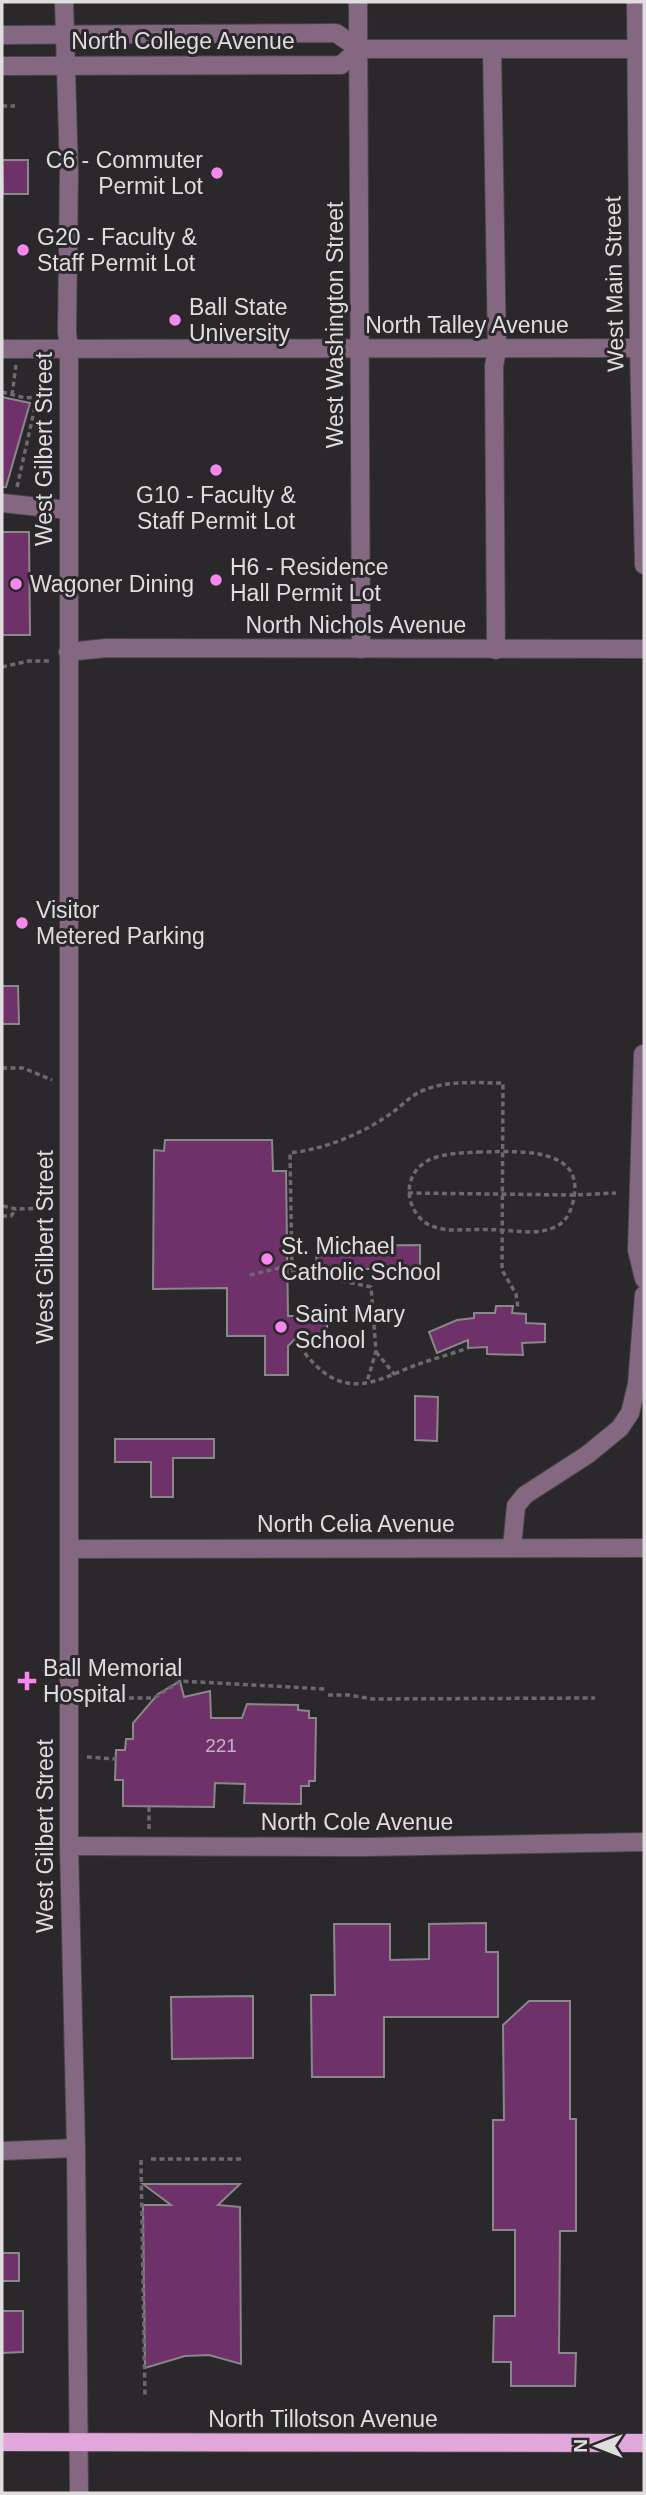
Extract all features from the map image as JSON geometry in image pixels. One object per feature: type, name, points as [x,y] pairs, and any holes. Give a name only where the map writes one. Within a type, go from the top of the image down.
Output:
[{"type":"main road","name":"North Tillotson Avenue","points":[[2,2442],[644,2443]]},
{"type":"street","name":"West Gilbert Street","points":[[64,2],[69,171],[69,1846],[76,2148],[79,2493]]},
{"type":"street","name":"West Washington Street","points":[[358,2],[361,649]]},
{"type":"street","name":"West Main Street","points":[[636,2],[640,49],[644,565]]},
{"type":"street","name":"North College Avenue","points":[[2,35],[336,33],[359,48],[640,49]]},
{"type":"street","name":"North College Avenue","points":[[2,66],[341,65],[359,48]]},
{"type":"street","points":[[492,48],[497,350],[494,366],[496,650]]},
{"type":"street","name":"North Talley Avenue","points":[[2,349],[642,348]]},
{"type":"street","points":[[7,503],[68,510]]},
{"type":"street","name":"North Nichols Avenue","points":[[68,652],[106,648],[644,649]]},
{"type":"street","points":[[643,1054],[637,1250],[644,1279]]},
{"type":"street","points":[[512,1547],[516,1506],[526,1495],[595,1449],[620,1428],[630,1413],[637,1384],[644,1294]]},
{"type":"street","name":"North Celia Avenue","points":[[69,1549],[644,1548]]},
{"type":"street","name":"North Cole Avenue","points":[[69,1846],[365,1847],[644,1842]]},
{"type":"street","points":[[2,2151],[76,2148]]},
{"type":"path","points":[[2,106],[15,106]]},
{"type":"path","points":[[12,395],[16,363]]},
{"type":"path","points":[[2,392],[37,398],[51,396]]},
{"type":"path","points":[[7,503],[37,398]]},
{"type":"path","points":[[2,667],[29,661],[52,661],[68,652]]},
{"type":"path","points":[[2,1068],[23,1069],[54,1081]]},
{"type":"path","points":[[292,1270],[290,1153],[315,1151],[340,1140],[393,1112],[420,1091],[442,1084],[503,1083],[502,1270],[516,1294],[518,1308]]},
{"type":"path","points":[[503,1152],[541,1153],[568,1166],[574,1180],[575,1195],[569,1216],[556,1227],[537,1232],[447,1230],[435,1227],[422,1220],[407,1193],[413,1174],[429,1160],[459,1153],[503,1152]]},
{"type":"path","points":[[407,1193],[616,1193]]},
{"type":"path","points":[[3,1206],[16,1209],[54,1208]]},
{"type":"path","points":[[2,1216],[11,1216],[16,1209]]},
{"type":"path","points":[[250,1275],[279,1268],[371,1287],[376,1351],[367,1382]]},
{"type":"path","points":[[294,1340],[321,1370],[343,1382],[367,1382],[395,1375],[468,1348]]},
{"type":"path","points":[[376,1351],[395,1375]]},
{"type":"path","points":[[112,1698],[154,1698],[180,1681],[326,1689]]},
{"type":"path","points":[[328,1695],[372,1699],[595,1698]]},
{"type":"path","points":[[85,1756],[116,1759]]},
{"type":"path","points":[[149,1807],[149,1838]]},
{"type":"path","points":[[151,2160],[241,2159]]},
{"type":"path","points":[[141,2160],[145,2397]]},
{"type":"building","points":[[2,160],[28,160],[28,194],[3,194]]},
{"type":"building","points":[[2,397],[30,403],[6,487],[2,487]]},
{"type":"building","name":"Wagoner Dining","points":[[2,532],[29,532],[30,635],[2,635]]},
{"type":"building","points":[[2,986],[18,986],[19,1024],[2,1024]]},
{"type":"building","points":[[165,1140],[272,1140],[273,1171],[286,1171],[288,1316],[327,1316],[327,1335],[300,1334],[288,1346],[288,1375],[265,1375],[265,1336],[227,1336],[227,1288],[153,1289],[154,1150],[164,1151]]},
{"type":"building","points":[[420,1245],[420,1268],[317,1270],[316,1246]]},
{"type":"building","points":[[496,1306],[513,1306],[512,1313],[526,1314],[526,1323],[545,1324],[545,1342],[522,1343],[523,1355],[487,1354],[487,1347],[468,1348],[468,1340],[437,1353],[429,1332],[457,1320],[474,1318],[474,1313],[495,1313]]},
{"type":"building","points":[[415,1396],[438,1397],[437,1441],[415,1440]]},
{"type":"building","points":[[115,1439],[214,1439],[214,1458],[173,1458],[173,1497],[151,1497],[151,1462],[115,1462]]},
{"type":"building","points":[[180,1681],[184,1697],[210,1691],[211,1718],[242,1718],[247,1704],[298,1705],[298,1710],[309,1711],[309,1718],[316,1718],[315,1781],[309,1781],[309,1786],[301,1786],[301,1804],[244,1803],[245,1784],[215,1783],[214,1807],[123,1806],[123,1780],[115,1780],[116,1750],[125,1750],[126,1739],[133,1739],[133,1723],[158,1694]]},
{"type":"building","points":[[486,1923],[486,1952],[498,1952],[498,2017],[384,2017],[384,2077],[312,2077],[311,1995],[335,1995],[334,1924],[390,1924],[390,1960],[429,1959],[429,1924]]},
{"type":"building","points":[[253,1996],[253,2058],[172,2059],[171,1997]]},
{"type":"building","points":[[529,2001],[570,2001],[570,2119],[576,2119],[576,2231],[560,2231],[559,2353],[576,2353],[575,2386],[511,2386],[511,2362],[493,2362],[494,2316],[515,2316],[515,2230],[493,2230],[493,2120],[504,2120],[503,2025]]},
{"type":"building","points":[[143,2184],[240,2184],[218,2205],[240,2207],[241,2364],[209,2355],[185,2356],[145,2368],[143,2205],[171,2205]]},
{"type":"building","points":[[2,2253],[19,2253],[19,2281],[2,2281]]},
{"type":"building","points":[[2,2311],[23,2311],[23,2352],[2,2353]]},
{"type":"place","name":"C6 - Commuter Permit Lot","points":[[217,173]]},
{"type":"place","name":"G20 - Faculty & Staff Permit Lot","points":[[23,250]]},
{"type":"place","name":"Ball State University","points":[[175,320]]},
{"type":"place","name":"G10 - Faculty & Staff Permit Lot","points":[[216,470]]},
{"type":"place","name":"H6 - Residence Hall Permit Lot","points":[[216,580]]},
{"type":"place","name":"Wagoner Dining","points":[[16,584]]},
{"type":"place","name":"Visitor Metered Parking","points":[[22,923]]},
{"type":"place","name":"St. Michael Catholic School","points":[[267,1259]]},
{"type":"place","name":"Saint Mary School","points":[[281,1327]]},
{"type":"place","name":"Ball Memorial Hospital","points":[[27,1681]]}]
